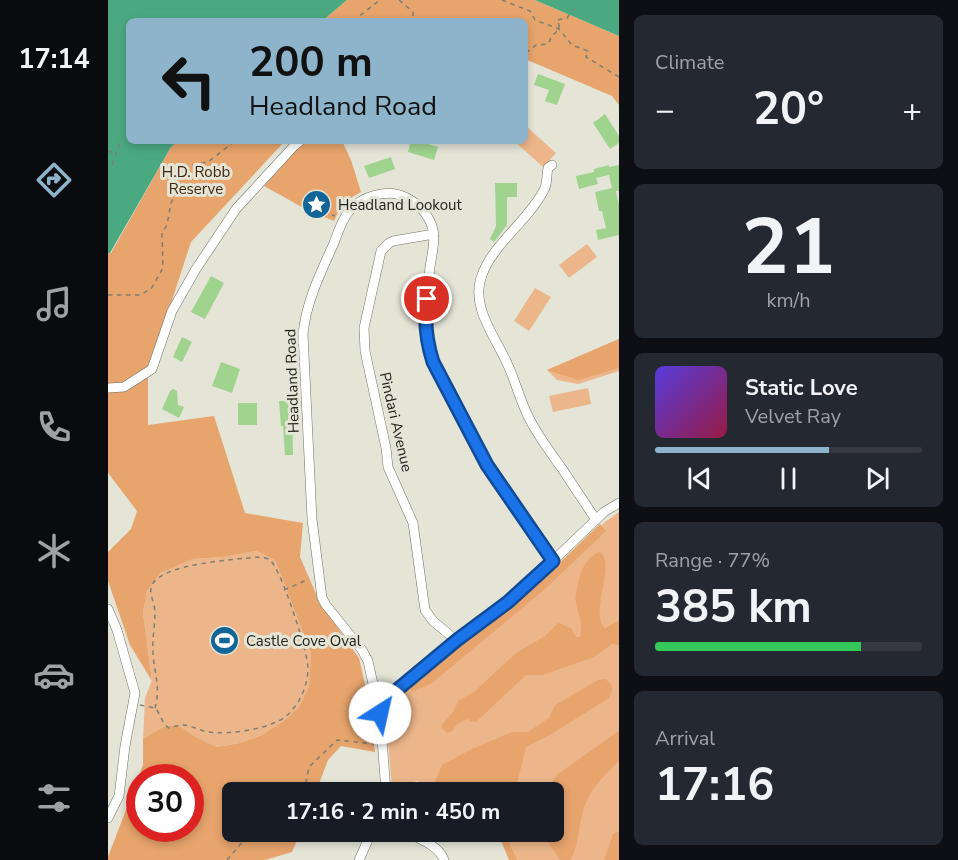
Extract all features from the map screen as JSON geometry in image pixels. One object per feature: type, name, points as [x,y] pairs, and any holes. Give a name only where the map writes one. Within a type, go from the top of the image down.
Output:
[{"type":"street","points":[[108,388],[124,387],[152,369],[172,311],[196,268],[236,209],[296,144]]},
{"type":"street","points":[[552,165],[548,168],[547,183],[539,198],[486,266],[478,290],[479,300],[510,369],[528,417],[596,520]]},
{"type":"street","name":"Headland Road","points":[[386,699],[373,684],[366,656],[322,598],[312,519],[303,334],[307,309],[344,220],[350,210],[360,201],[381,194],[395,194],[409,199],[429,219],[434,234]]},
{"type":"street","points":[[434,234],[425,315],[428,347],[433,362],[487,465],[553,561]]},
{"type":"street","name":"Pindari Avenue","points":[[434,234],[393,241],[381,251],[364,328],[365,351],[388,467],[413,523],[425,610],[433,621],[457,640]]},
{"type":"street","points":[[385,782],[380,713],[381,705],[386,699],[457,640],[508,602],[596,520],[619,503]]},
{"type":"street","points":[[108,609],[117,630],[135,693],[119,796],[108,818]]},
{"type":"street","points":[[359,860],[367,842]]},
{"type":"street","points":[[423,842],[441,853],[444,860]]},
{"type":"path","points":[[357,18],[380,0]]},
{"type":"path","points":[[399,0],[413,12],[413,18]]},
{"type":"path","points":[[502,0],[530,11],[535,20],[559,29],[573,45],[588,51],[586,57],[619,76]]},
{"type":"path","points":[[559,29],[557,20],[567,18],[574,8]]},
{"type":"path","points":[[528,51],[536,45],[548,44],[559,29]]},
{"type":"path","points":[[112,165],[121,140]]},
{"type":"path","points":[[108,295],[140,295],[151,289],[163,268],[162,233],[167,225],[171,203],[189,166],[208,162],[231,144]]},
{"type":"path","points":[[108,151],[116,154]]},
{"type":"path","points":[[317,205],[325,212],[344,220]]},
{"type":"path","points":[[133,704],[155,708],[164,725],[169,728],[183,725],[212,733],[245,731],[275,723],[293,709],[306,684],[308,667],[300,633],[278,571],[267,558],[257,557],[185,566],[162,575],[152,585],[151,590],[156,609],[152,653],[158,688],[155,708]]},
{"type":"path","points":[[284,590],[319,576]]},
{"type":"path","points":[[306,782],[309,768],[337,740],[376,744]]},
{"type":"path","points":[[227,860],[243,842]]},
{"type":"shaded area","points":[[108,0],[347,0],[326,18],[126,18],[126,144],[174,144],[108,253]]},
{"type":"shaded area","points":[[535,0],[619,0],[619,36]]},
{"type":"shaded area","points":[[528,128],[556,153],[543,167],[517,144],[528,144]]},
{"type":"shaded area","points":[[587,244],[597,257],[569,278],[559,265]]},
{"type":"shaded area","points":[[535,288],[551,297],[529,331],[514,321]]},
{"type":"shaded area","points":[[619,339],[619,371],[578,384],[557,380],[547,370]]},
{"type":"shaded area","points":[[588,388],[591,404],[553,412],[549,396]]},
{"type":"shaded area","points":[[619,512],[619,860],[511,860],[503,842],[564,842],[564,782],[392,782],[387,706],[394,698],[494,624],[605,522]]},
{"type":"shaded area","points":[[256,551],[275,560],[311,653],[309,686],[299,707],[285,720],[262,735],[240,743],[217,747],[178,725],[163,727],[143,739],[145,698],[152,680],[143,612],[147,591],[160,573],[193,559]]},
{"type":"green space","points":[[347,0],[535,0],[619,36],[619,105],[612,96],[528,60],[528,18],[326,18]]},
{"type":"green space","name":"H.D. Robb Reserve","points":[[174,144],[282,144],[191,242],[148,374],[148,425],[214,416],[245,513],[303,523],[300,557],[320,603],[359,658],[367,693],[375,752],[341,746],[328,760],[320,782],[222,782],[222,842],[296,842],[292,852],[265,860],[108,860],[126,810],[126,842],[204,842],[204,764],[143,764],[143,739],[163,727],[178,725],[217,747],[240,743],[262,735],[285,720],[299,707],[309,686],[311,653],[275,560],[256,551],[193,559],[160,573],[147,591],[143,612],[152,681],[130,645],[108,581],[108,552],[131,529],[137,511],[108,473],[108,253],[111,253]]},
{"type":"green space","points":[[303,144],[343,144],[361,192],[344,204],[334,221],[309,211],[264,186]]},
{"type":"green space","points":[[619,339],[619,368],[578,380],[547,370]]},
{"type":"green space","points":[[600,524],[606,531],[545,589],[432,683],[412,692],[409,687],[530,591]]},
{"type":"green space","points":[[598,552],[604,556],[606,564],[600,610],[601,621],[605,628],[619,621],[619,645],[612,644],[594,657],[543,675],[526,675],[476,722],[467,719],[447,733],[442,725],[459,700],[474,692],[516,653],[545,636],[558,623],[571,628],[576,637],[580,637],[581,624],[576,600],[578,583],[586,563]]},
{"type":"green space","points":[[605,679],[610,683],[612,692],[609,698],[526,747],[517,782],[435,782],[442,765],[512,732],[528,732],[549,718],[555,705],[598,680]]},
{"type":"green space","points":[[619,731],[619,761],[596,785],[588,798],[570,860],[560,860],[548,842],[564,842],[564,782],[552,782],[558,774]]},
{"type":"green space","points":[[619,831],[619,860],[604,860],[613,834]]},
{"type":"green space","points":[[502,842],[509,842],[517,860],[509,860]]},
{"type":"building","points":[[538,74],[565,84],[557,105],[545,101],[549,90],[534,85]]},
{"type":"building","points":[[605,114],[619,136],[619,143],[610,149],[593,123]]},
{"type":"building","points":[[410,144],[428,144],[438,147],[434,160],[408,152]]},
{"type":"building","points":[[391,157],[395,169],[369,178],[364,166]]},
{"type":"building","points":[[609,165],[609,167],[619,165],[619,191],[616,191],[619,205],[619,235],[598,240],[596,230],[606,228],[595,192],[612,188],[609,175],[596,178],[598,184],[579,189],[576,176],[594,172],[594,169]]},
{"type":"building","points":[[495,183],[517,183],[517,197],[507,197],[507,225],[494,242],[490,239],[496,226]]},
{"type":"building","points":[[211,276],[224,283],[205,319],[191,312]]},
{"type":"building","points":[[182,337],[192,342],[182,362],[173,357]]},
{"type":"building","points":[[221,362],[240,369],[232,393],[212,386]]},
{"type":"building","points":[[173,389],[177,391],[178,405],[184,407],[179,418],[162,409]]},
{"type":"building","points":[[279,401],[292,401],[293,455],[285,455]]},
{"type":"building","points":[[238,403],[257,403],[257,425],[238,425]]},
{"type":"place","name":"Headland Lookout","points":[[317,205]]},
{"type":"place","name":"Castle Cove Oval","points":[[225,641]]},
{"type":"route","points":[[380,713],[381,705],[386,699],[457,640],[508,602],[553,561],[487,465],[433,362],[426,332],[427,299]]}]
